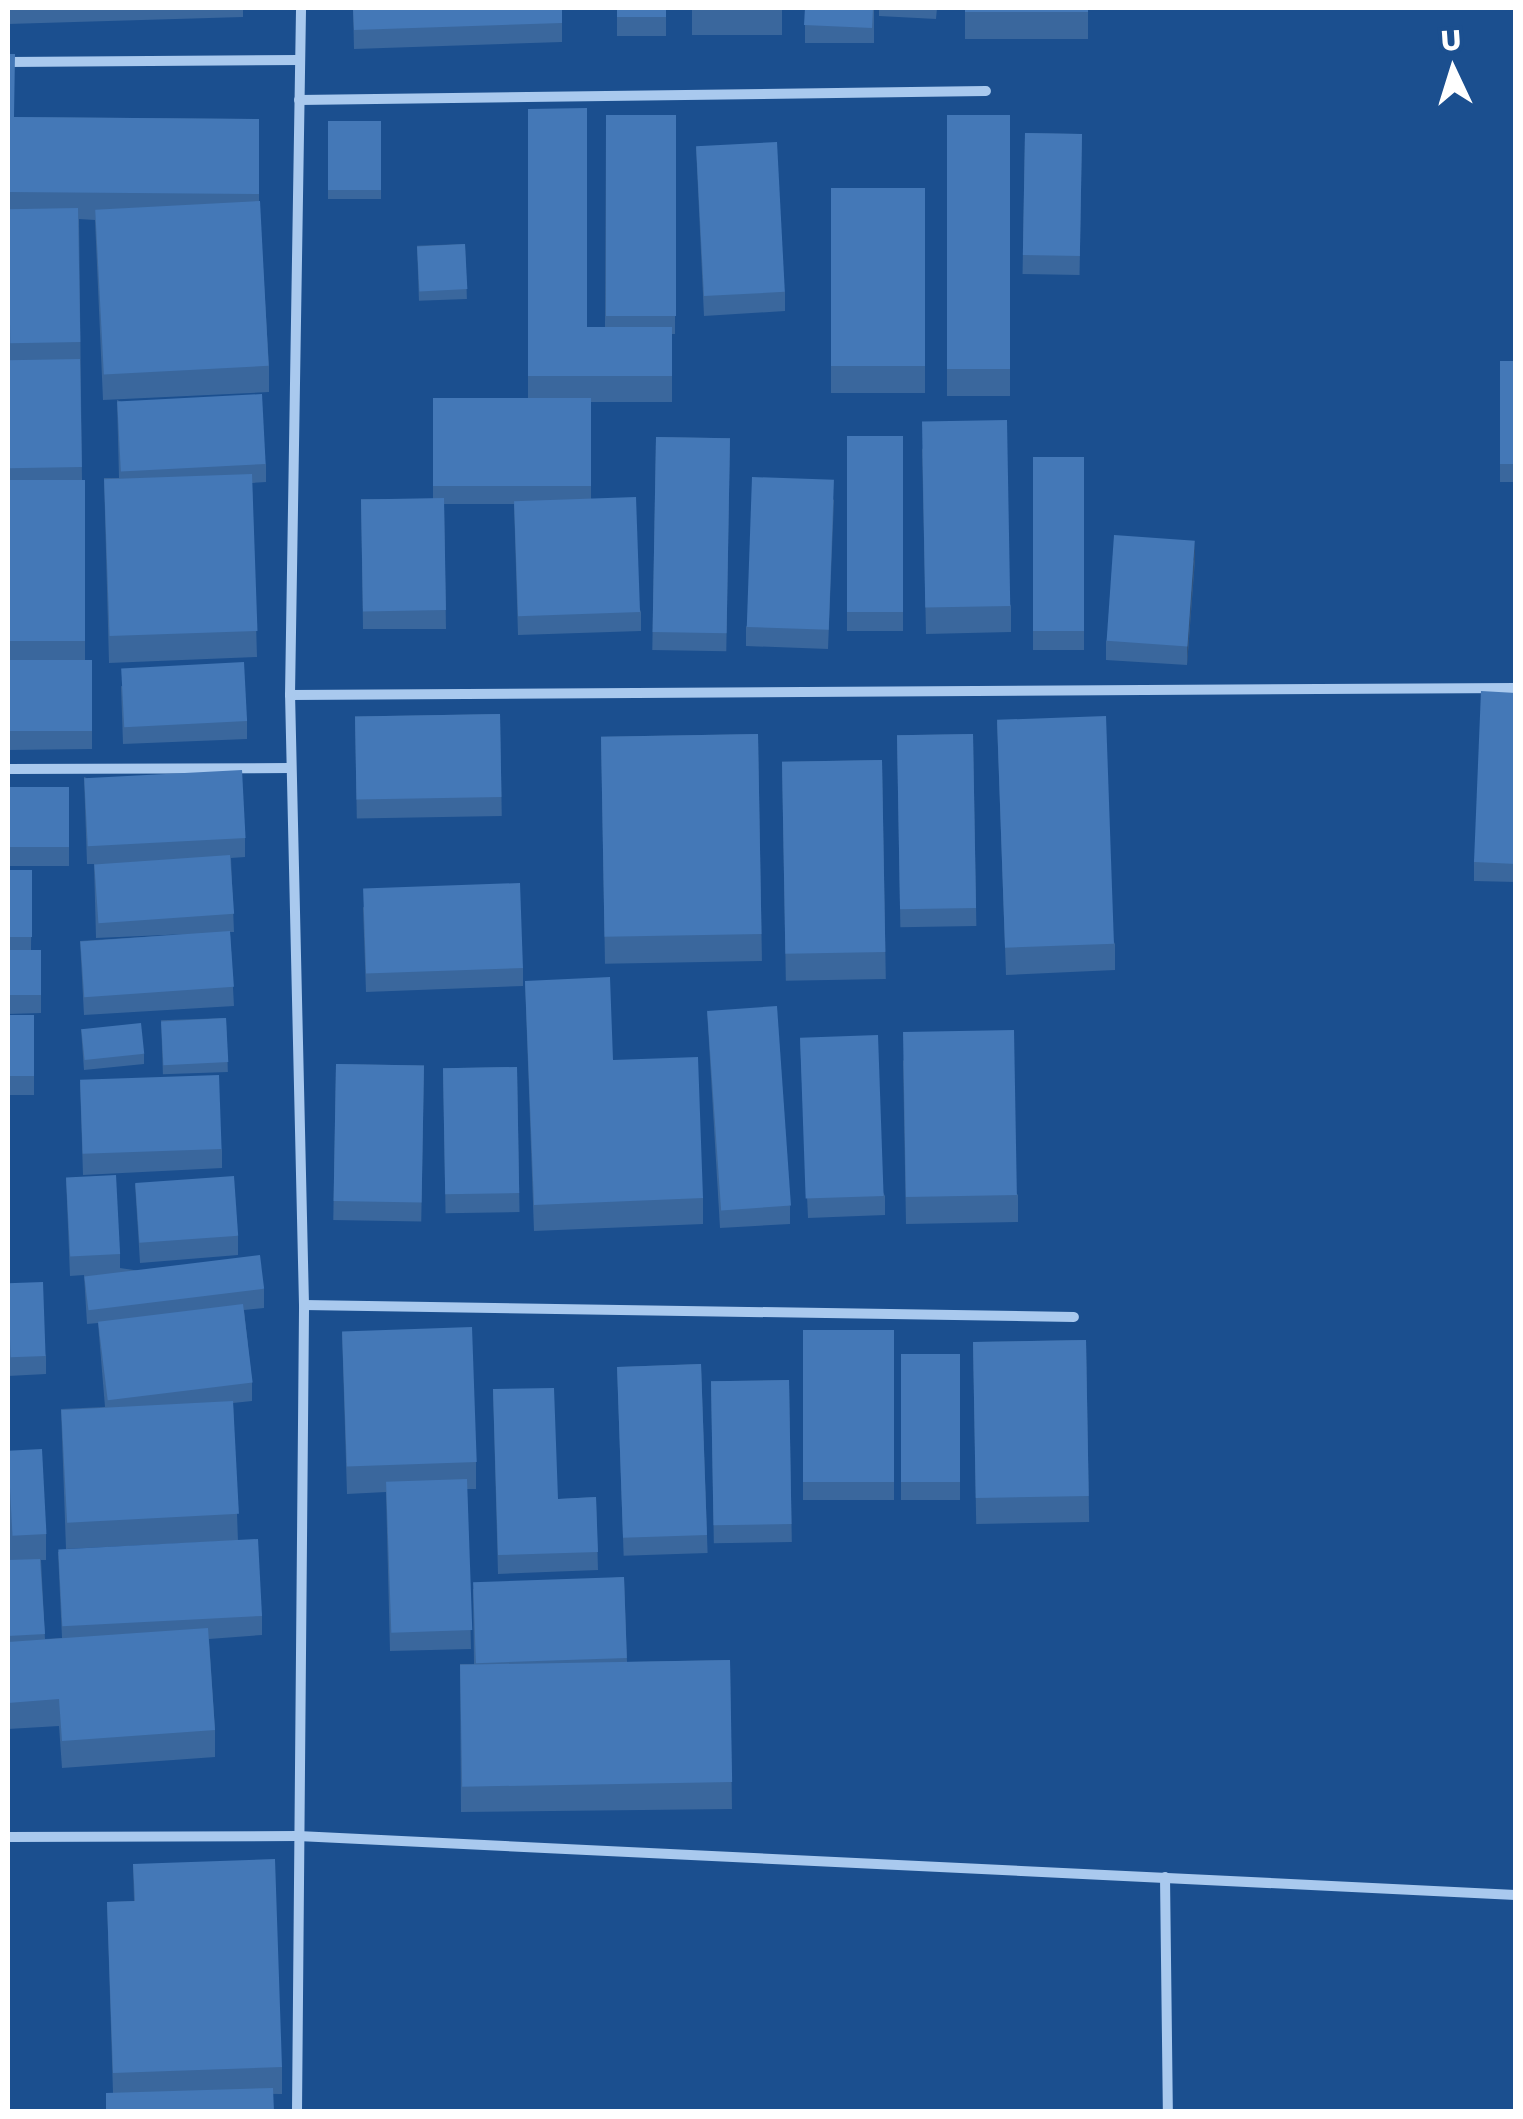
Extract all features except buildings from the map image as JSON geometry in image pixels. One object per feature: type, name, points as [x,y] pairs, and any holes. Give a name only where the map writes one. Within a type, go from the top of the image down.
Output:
[{"type":"street","points":[[297,2112],[304,1305],[290,695],[300,8]]},
{"type":"street","points":[[8,62],[300,60]]},
{"type":"street","points":[[299,100],[986,92]]},
{"type":"street","points":[[290,695],[1516,688]]},
{"type":"street","points":[[8,769],[290,768]]},
{"type":"street","points":[[304,1305],[1074,1317]]},
{"type":"street","points":[[8,1837],[298,1836],[1516,1896]]},
{"type":"street","points":[[1165,1878],[1168,2112]]}]
